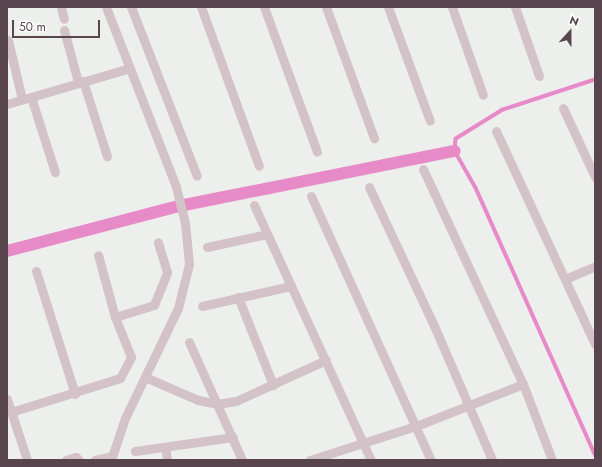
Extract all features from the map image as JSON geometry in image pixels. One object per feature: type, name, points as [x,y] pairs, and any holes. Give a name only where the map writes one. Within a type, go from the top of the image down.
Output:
[{"type":"street","points":[[61,7],[64,19]]},
{"type":"street","points":[[95,460],[111,458],[125,418],[165,340],[186,283],[189,264],[185,223],[176,187],[106,7]]},
{"type":"street","points":[[131,7],[197,176]]},
{"type":"street","points":[[201,7],[259,166]]},
{"type":"street","points":[[264,7],[317,152]]},
{"type":"street","points":[[326,7],[374,138]]},
{"type":"street","points":[[388,7],[430,121]]},
{"type":"street","points":[[452,7],[483,95]]},
{"type":"street","points":[[515,7],[539,76]]},
{"type":"street","points":[[64,30],[80,82],[107,156]]},
{"type":"street","points":[[8,40],[27,98],[55,172]]},
{"type":"street","points":[[7,104],[130,68]]},
{"type":"street","points":[[563,108],[595,177]]},
{"type":"street","points":[[496,132],[595,344]]},
{"type":"street","points":[[424,169],[523,384],[552,460]]},
{"type":"street","points":[[369,187],[492,460]]},
{"type":"street","points":[[311,196],[431,460]]},
{"type":"street","points":[[254,204],[371,460]]},
{"type":"street","points":[[207,247],[267,234]]},
{"type":"street","points":[[115,317],[154,305],[167,272],[158,242]]},
{"type":"street","points":[[11,412],[75,394],[120,378],[131,357],[115,317],[98,255]]},
{"type":"street","points":[[565,279],[595,266]]},
{"type":"street","points":[[36,271],[75,394]]},
{"type":"street","points":[[202,306],[291,286]]},
{"type":"street","points":[[238,298],[273,384]]},
{"type":"street","points":[[189,342],[242,460]]},
{"type":"street","points":[[145,377],[198,400],[217,404],[236,401],[326,360]]},
{"type":"street","points":[[311,460],[416,426],[523,384]]},
{"type":"street","points":[[7,399],[27,460]]},
{"type":"street","points":[[135,451],[232,437]]},
{"type":"street","points":[[165,447],[167,460]]},
{"type":"street","points":[[66,460],[76,457],[79,460]]},
{"type":"waterway","points":[[595,80],[503,110],[456,139],[455,151],[476,188],[595,454]]},
{"type":"waterway","points":[[7,251],[179,206],[455,151]]}]
